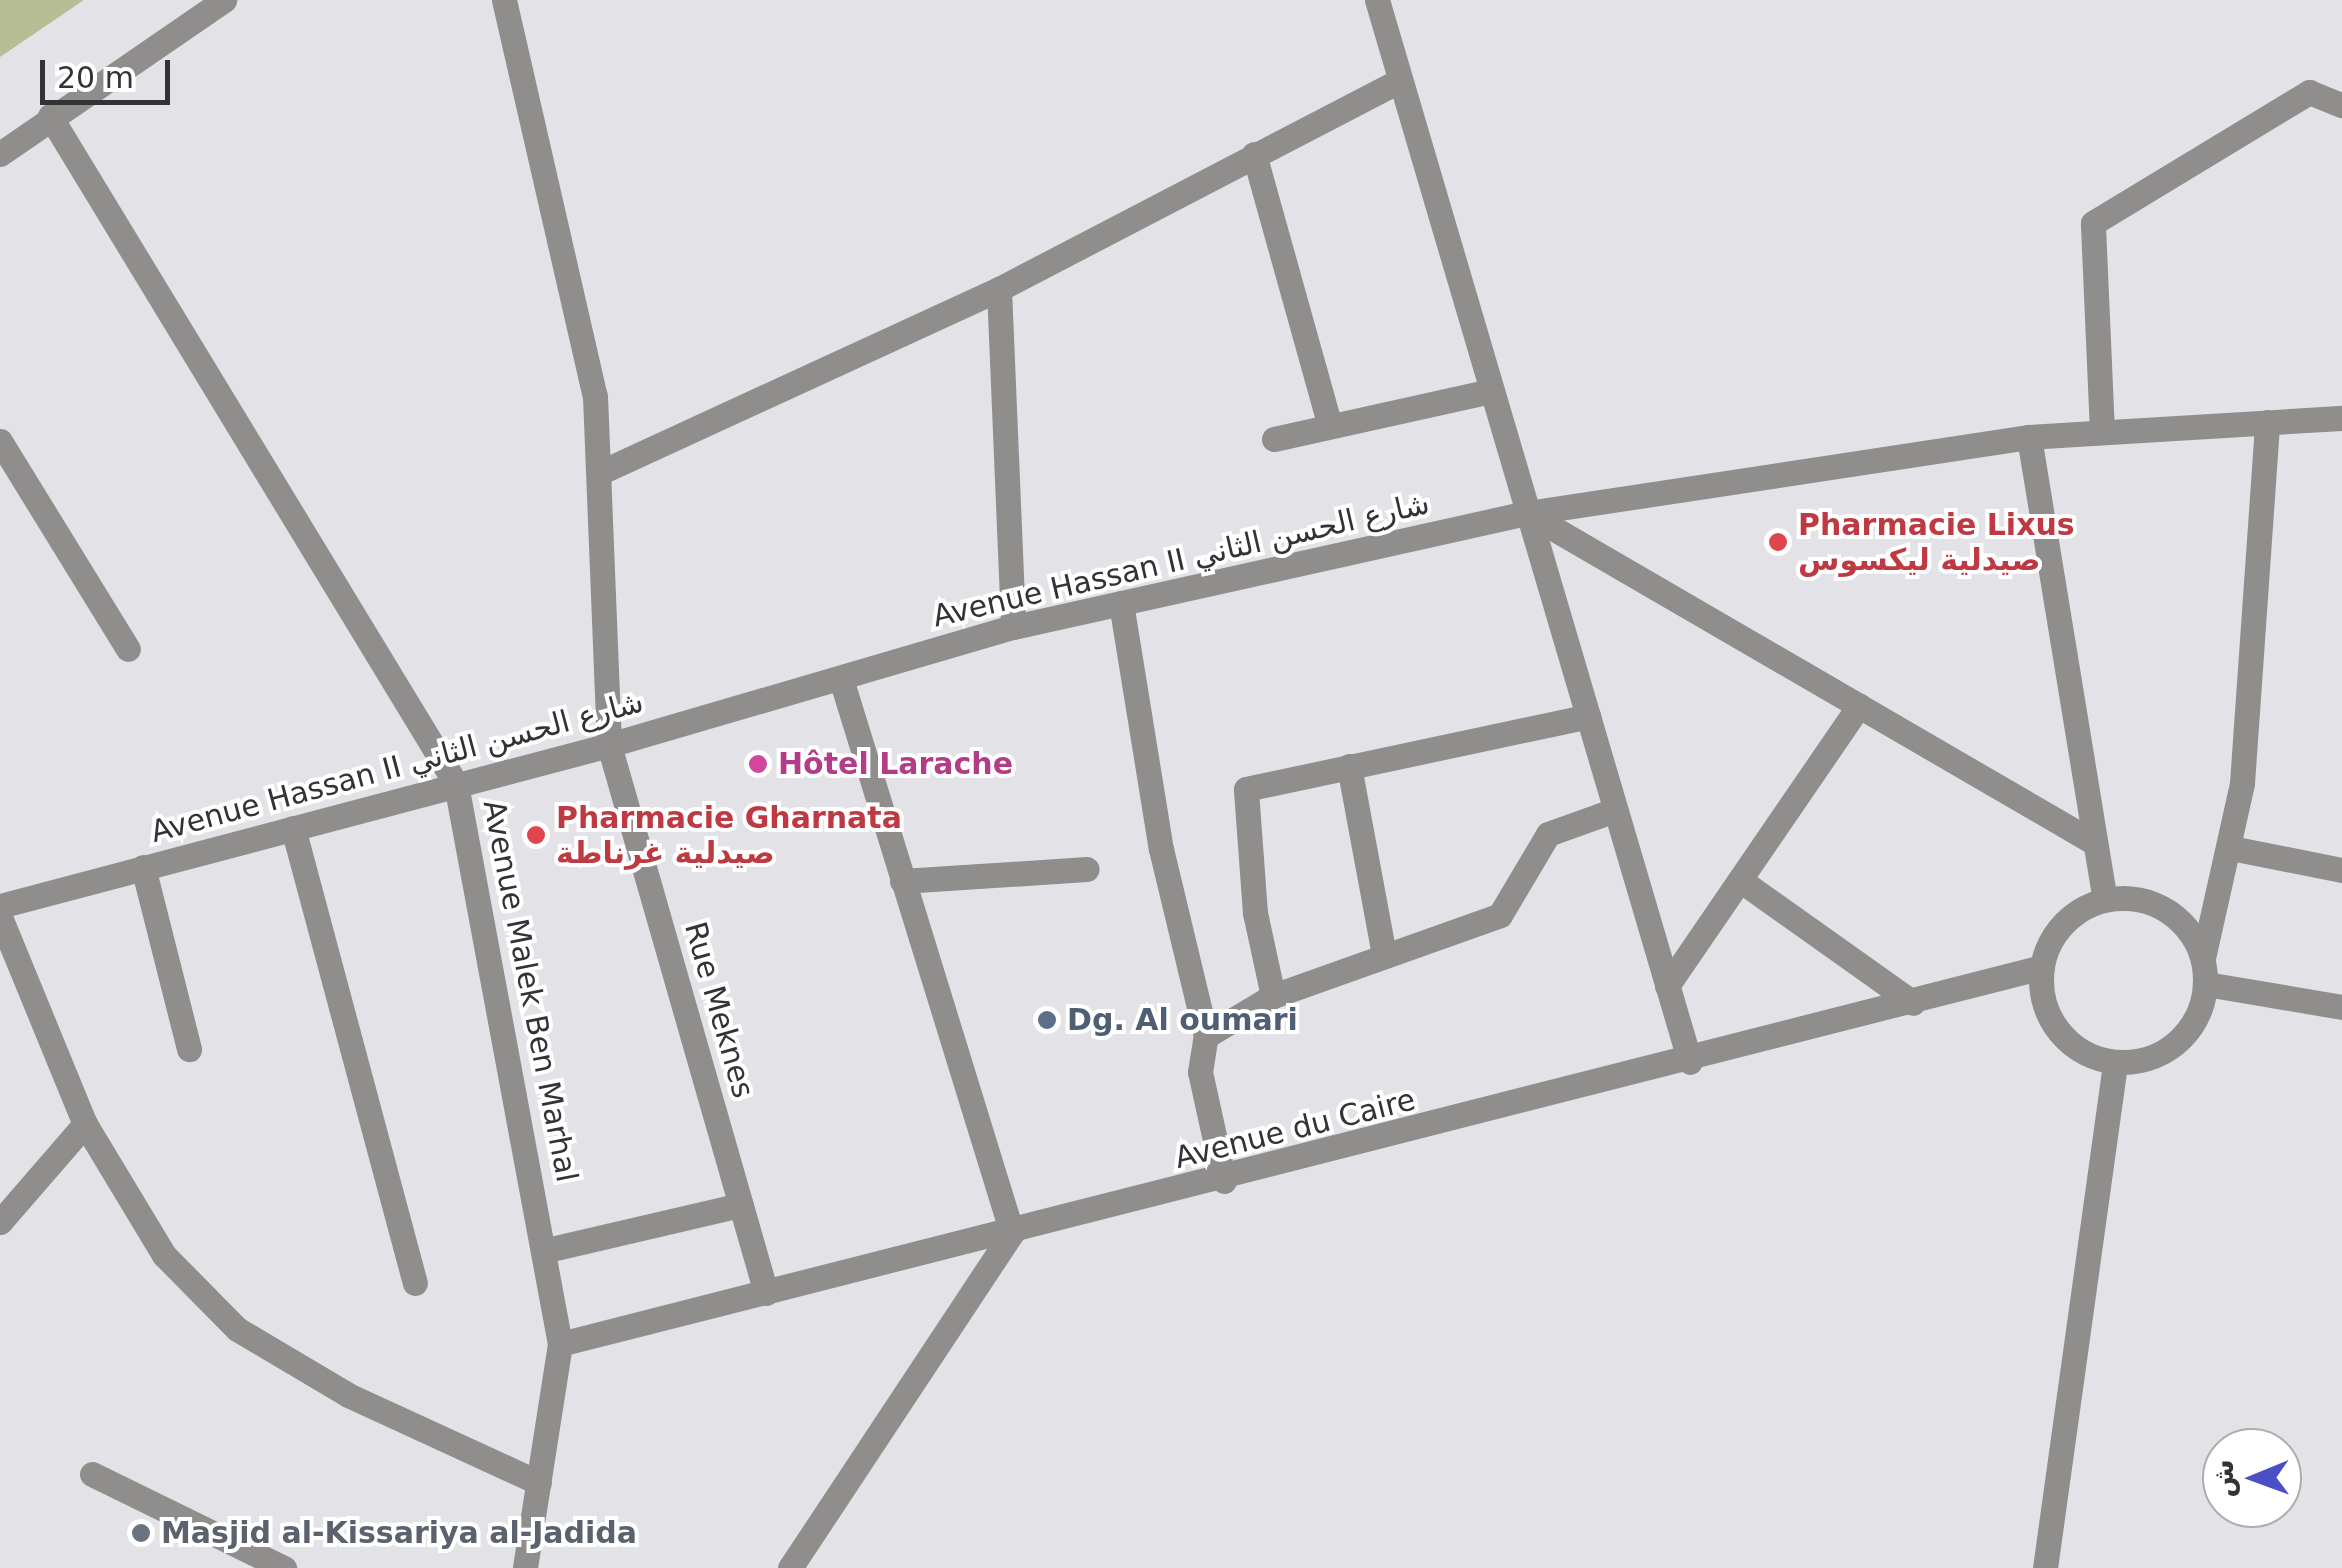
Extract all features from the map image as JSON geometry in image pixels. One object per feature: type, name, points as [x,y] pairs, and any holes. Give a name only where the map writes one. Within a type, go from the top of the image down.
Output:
[{"type":"street","points":[[0,154],[224,0]]},
{"type":"street","name":"Rue Meknes","points":[[504,0],[595,396],[609,745],[766,1292]]},
{"type":"street","points":[[1376,0],[1690,1062]]},
{"type":"street","points":[[599,473],[999,289],[1400,80]]},
{"type":"street","points":[[2102,432],[2093,222],[2309,92],[2342,105]]},
{"type":"street","name":"Avenue Malek Ben Marhal","points":[[50,116],[456,784],[547,1250],[560,1344],[525,1568]]},
{"type":"street","points":[[1254,154],[1330,426]]},
{"type":"street","points":[[999,289],[1013,627]]},
{"type":"street","points":[[1274,438],[1491,391]]},
{"type":"street","name":"Avenue Hassan II شارع الحسن الثاني","points":[[0,906],[609,745],[1013,627],[1528,513],[2029,437],[2342,418]]},
{"type":"street","points":[[2267,422],[2231,848],[2204,971],[2189,1031],[2170,1048],[2115,1064],[2059,1033],[2042,967],[2062,923],[2105,899],[2154,903],[2176,916],[2204,971],[2342,1006]]},
{"type":"street","points":[[2029,437],[2105,899]]},
{"type":"street","points":[[0,441],[128,649]]},
{"type":"street","points":[[1528,513],[2095,843]]},
{"type":"street","points":[[1121,602],[1162,850],[1206,1036],[1200,1072],[1224,1181]]},
{"type":"street","points":[[790,1568],[1012,1233],[841,680]]},
{"type":"street","points":[[1667,986],[1859,706]]},
{"type":"street","points":[[1274,996],[1242,798],[1349,766],[1588,716]]},
{"type":"street","points":[[1349,766],[1384,954]]},
{"type":"street","points":[[1206,1036],[1274,996],[1500,915],[1548,834],[1615,810]]},
{"type":"street","points":[[293,828],[415,1283]]},
{"type":"street","points":[[2231,848],[2342,870]]},
{"type":"street","points":[[143,867],[189,1049]]},
{"type":"street","points":[[902,881],[1087,869]]},
{"type":"street","points":[[1740,880],[1913,1004]]},
{"type":"street","points":[[0,916],[85,1124],[164,1256],[237,1328],[348,1395],[539,1483]]},
{"type":"street","name":"Avenue du Caire","points":[[560,1344],[1224,1181],[1913,1004],[2042,967]]},
{"type":"street","points":[[2045,1568],[2115,1064]]},
{"type":"street","points":[[0,1222],[85,1124]]},
{"type":"street","points":[[547,1250],[741,1205]]},
{"type":"street","points":[[92,1474],[284,1568]]},
{"type":"green space","points":[[0,0],[84,0],[0,57]]},
{"type":"place","name":"Pharmacie Lixus صيدلية ليكسوس","points":[[1778,542]]},
{"type":"place","name":"Hôtel Larache","points":[[758,764]]},
{"type":"place","name":"Pharmacie Gharnata صيدلية غرناطة","points":[[536,835]]},
{"type":"place","name":"Dg. Al oumari","points":[[1047,1020]]},
{"type":"place","name":"Masjid al-Kissariya al-Jadida","points":[[141,1533]]}]
